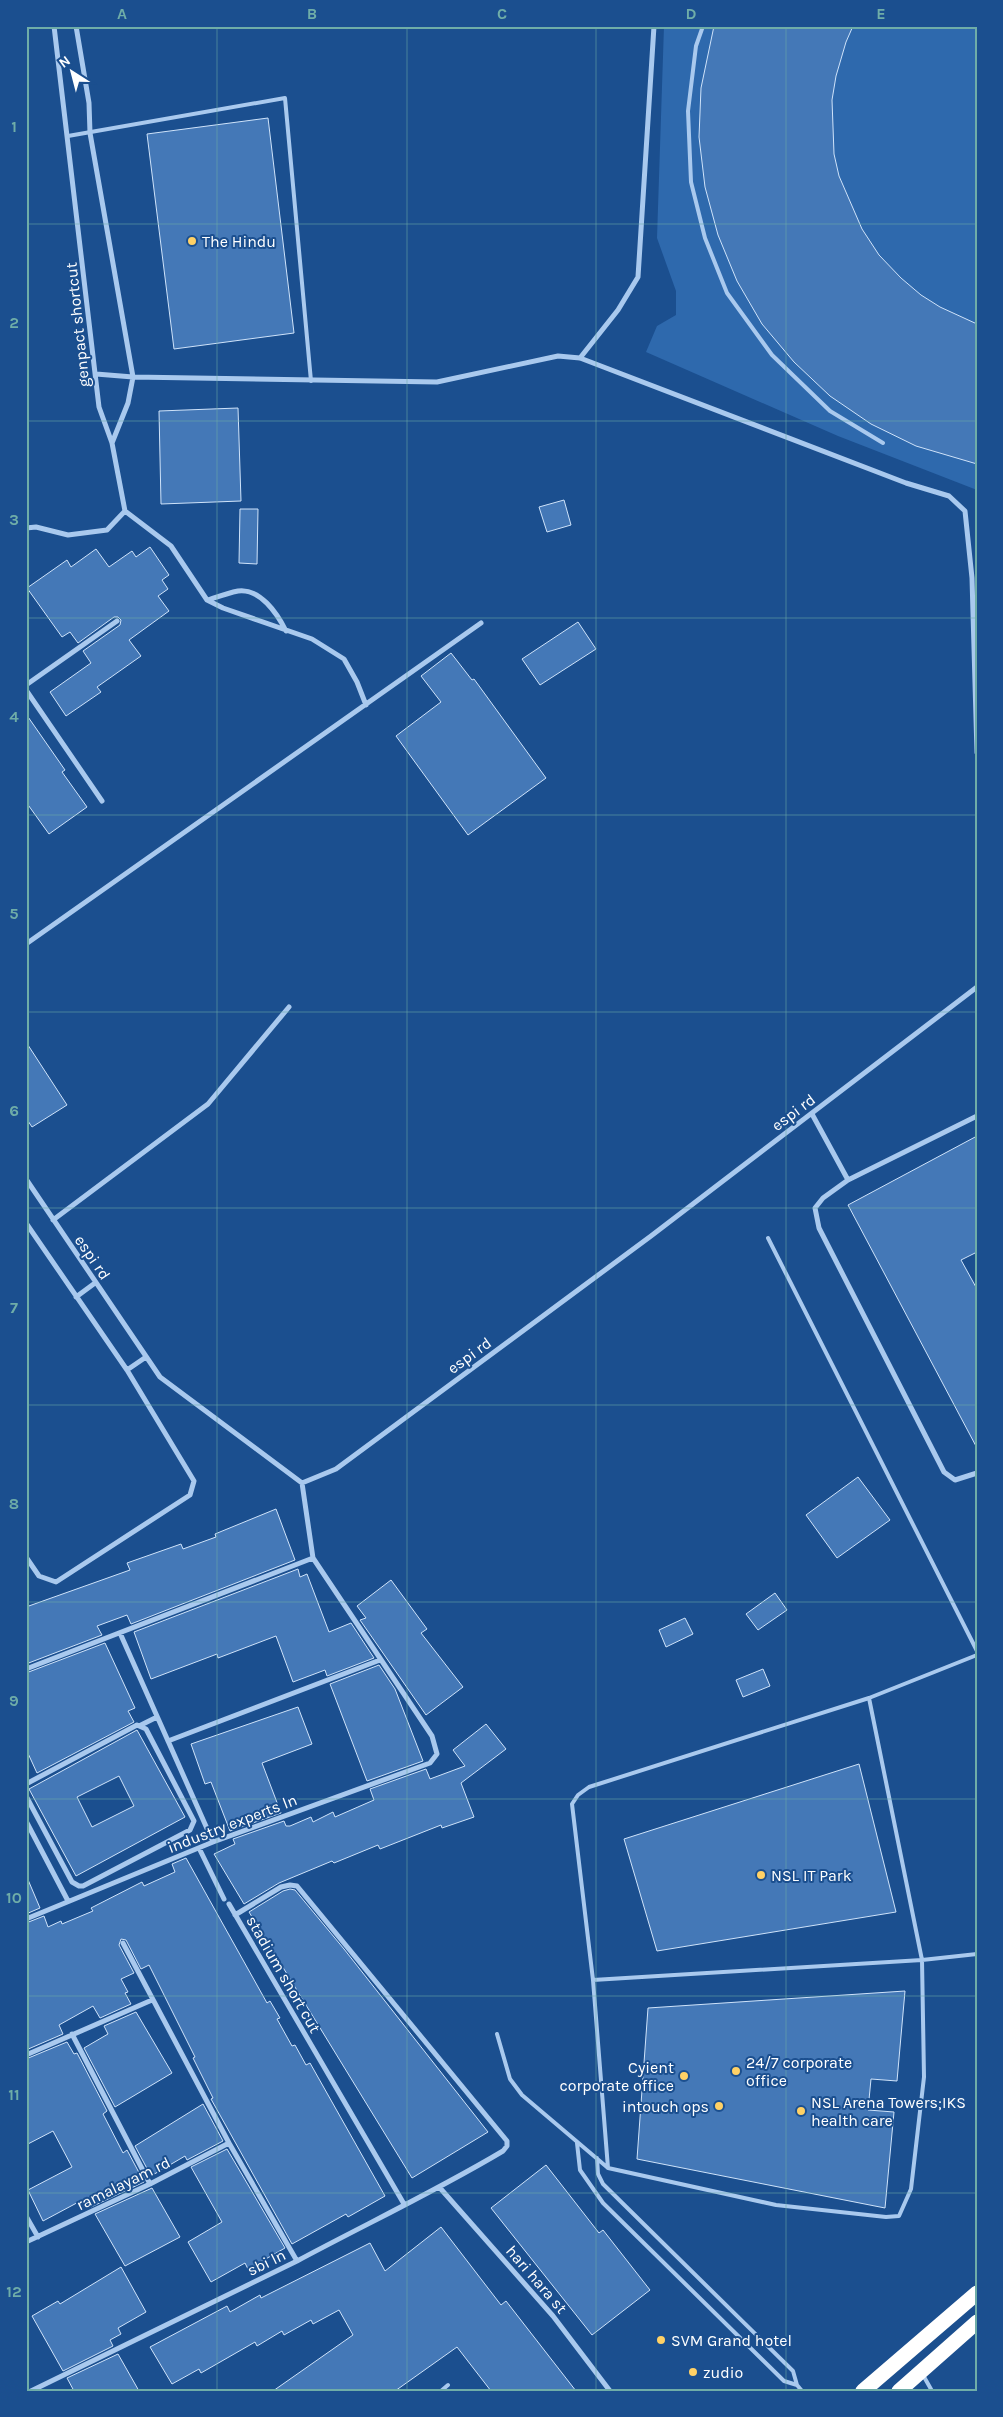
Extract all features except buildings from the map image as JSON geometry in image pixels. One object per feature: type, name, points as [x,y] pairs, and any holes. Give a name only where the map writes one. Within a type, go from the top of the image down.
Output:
[{"type":"highway","points":[[863,2391],[977,2293]]},
{"type":"highway","points":[[899,2391],[972,2326],[954,2313]]},
{"type":"street","name":"genpact shortcut","points":[[54,26],[99,407],[112,443],[125,511]]},
{"type":"street","points":[[76,26],[89,103],[90,133],[133,377],[128,404],[112,443]]},
{"type":"street","points":[[580,358],[618,310],[638,278],[654,26]]},
{"type":"street","points":[[96,374],[133,377],[437,382],[558,356],[580,358],[906,483],[949,496],[965,511],[972,578],[975,635],[977,753]]},
{"type":"street","points":[[26,528],[36,527],[68,535],[107,530],[125,511],[171,546],[207,600],[223,608],[312,639],[344,659],[358,682],[366,705]]},
{"type":"street","points":[[207,600],[239,591],[255,593],[268,605],[286,631]]},
{"type":"street","points":[[26,685],[117,621]]},
{"type":"street","points":[[26,944],[481,623]]},
{"type":"street","points":[[26,690],[102,801]]},
{"type":"street","name":"espi rd","points":[[26,1179],[160,1377],[302,1483],[336,1469],[651,1236],[977,988]]},
{"type":"street","points":[[53,1220],[208,1104],[289,1008]]},
{"type":"street","points":[[812,1114],[848,1180]]},
{"type":"street","points":[[977,1116],[848,1180],[823,1198],[815,1208],[819,1228],[944,1472],[955,1480],[977,1473]]},
{"type":"street","points":[[26,1223],[127,1370],[194,1481],[190,1495],[56,1582],[39,1576],[26,1556]]},
{"type":"street","points":[[76,1297],[95,1283]]},
{"type":"street","points":[[127,1370],[146,1357]]},
{"type":"street","points":[[168,1741],[380,1660],[313,1558],[302,1483]]},
{"type":"street","points":[[26,1669],[313,1558]]},
{"type":"street","points":[[120,1633],[213,1842]]},
{"type":"street","name":"industry experts ln","points":[[26,1919],[213,1842],[430,1763],[437,1754],[432,1736],[380,1660]]},
{"type":"street","points":[[26,1784],[137,1725],[157,1717]]},
{"type":"street","points":[[26,1796],[72,1882],[79,1886],[83,1886],[190,1830],[194,1821],[146,1729],[141,1725]]},
{"type":"street","points":[[26,1821],[68,1901]]},
{"type":"street","points":[[199,1848],[224,1899]]},
{"type":"street","name":"stadium short cut","points":[[404,2204],[236,1915],[281,1887],[297,1886],[504,2135],[507,2146],[503,2151],[440,2188]]},
{"type":"street","points":[[229,1904],[236,1915]]},
{"type":"street","name":"sbi ln","points":[[32,2391],[297,2261],[229,2143],[123,1944]]},
{"type":"street","points":[[26,2055],[152,2000]]},
{"type":"street","points":[[72,2034],[150,2184]]},
{"type":"street","name":"ramalayam rd","points":[[26,2242],[150,2184],[229,2143]]},
{"type":"street","points":[[297,2261],[404,2204],[440,2188]]},
{"type":"street","name":"hari hara st","points":[[440,2188],[553,2316],[610,2391]]},
{"type":"street","points":[[26,2216],[38,2237]]},
{"type":"lane","points":[[703,26],[696,46],[688,111],[691,182],[705,238],[727,293],[772,355],[824,405],[883,443]]},
{"type":"lane","points":[[68,136],[285,98],[311,381]]},
{"type":"lane","points":[[608,2168],[593,1980],[572,1804],[578,1794],[589,1787],[868,1698],[977,1653],[768,1238]]},
{"type":"lane","points":[[497,2034],[510,2079],[522,2095],[608,2168],[776,2205],[886,2217],[899,2216],[911,2189],[924,2077],[922,1960],[868,1698]]},
{"type":"lane","points":[[593,1980],[922,1960],[977,1954]]},
{"type":"lane","points":[[577,2143],[580,2170],[603,2203],[784,2381],[797,2384]]},
{"type":"lane","points":[[596,2158],[598,2174],[603,2184],[794,2371],[797,2384],[802,2391]]},
{"type":"lane","points":[[921,2371],[932,2391]]},
{"type":"lane","points":[[441,2391],[448,2385]]},
{"type":"shaded area","points":[[664,26],[977,26],[977,490],[838,436],[646,352],[657,326],[676,315],[676,291],[657,238]]},
{"type":"place","name":"The Hindu","points":[[192,241]]},
{"type":"place","name":"NSL IT Park","points":[[761,1875]]},
{"type":"place","name":"24/7 corporate office","points":[[736,2071]]},
{"type":"place","name":"Cyient corporate office","points":[[684,2076]]},
{"type":"place","name":"intouch ops","points":[[719,2106]]},
{"type":"place","name":"NSL Arena Towers;IKS health care","points":[[801,2111]]},
{"type":"place","name":"SVM Grand hotel","points":[[661,2340]]},
{"type":"place","name":"zudio","points":[[693,2372]]}]
